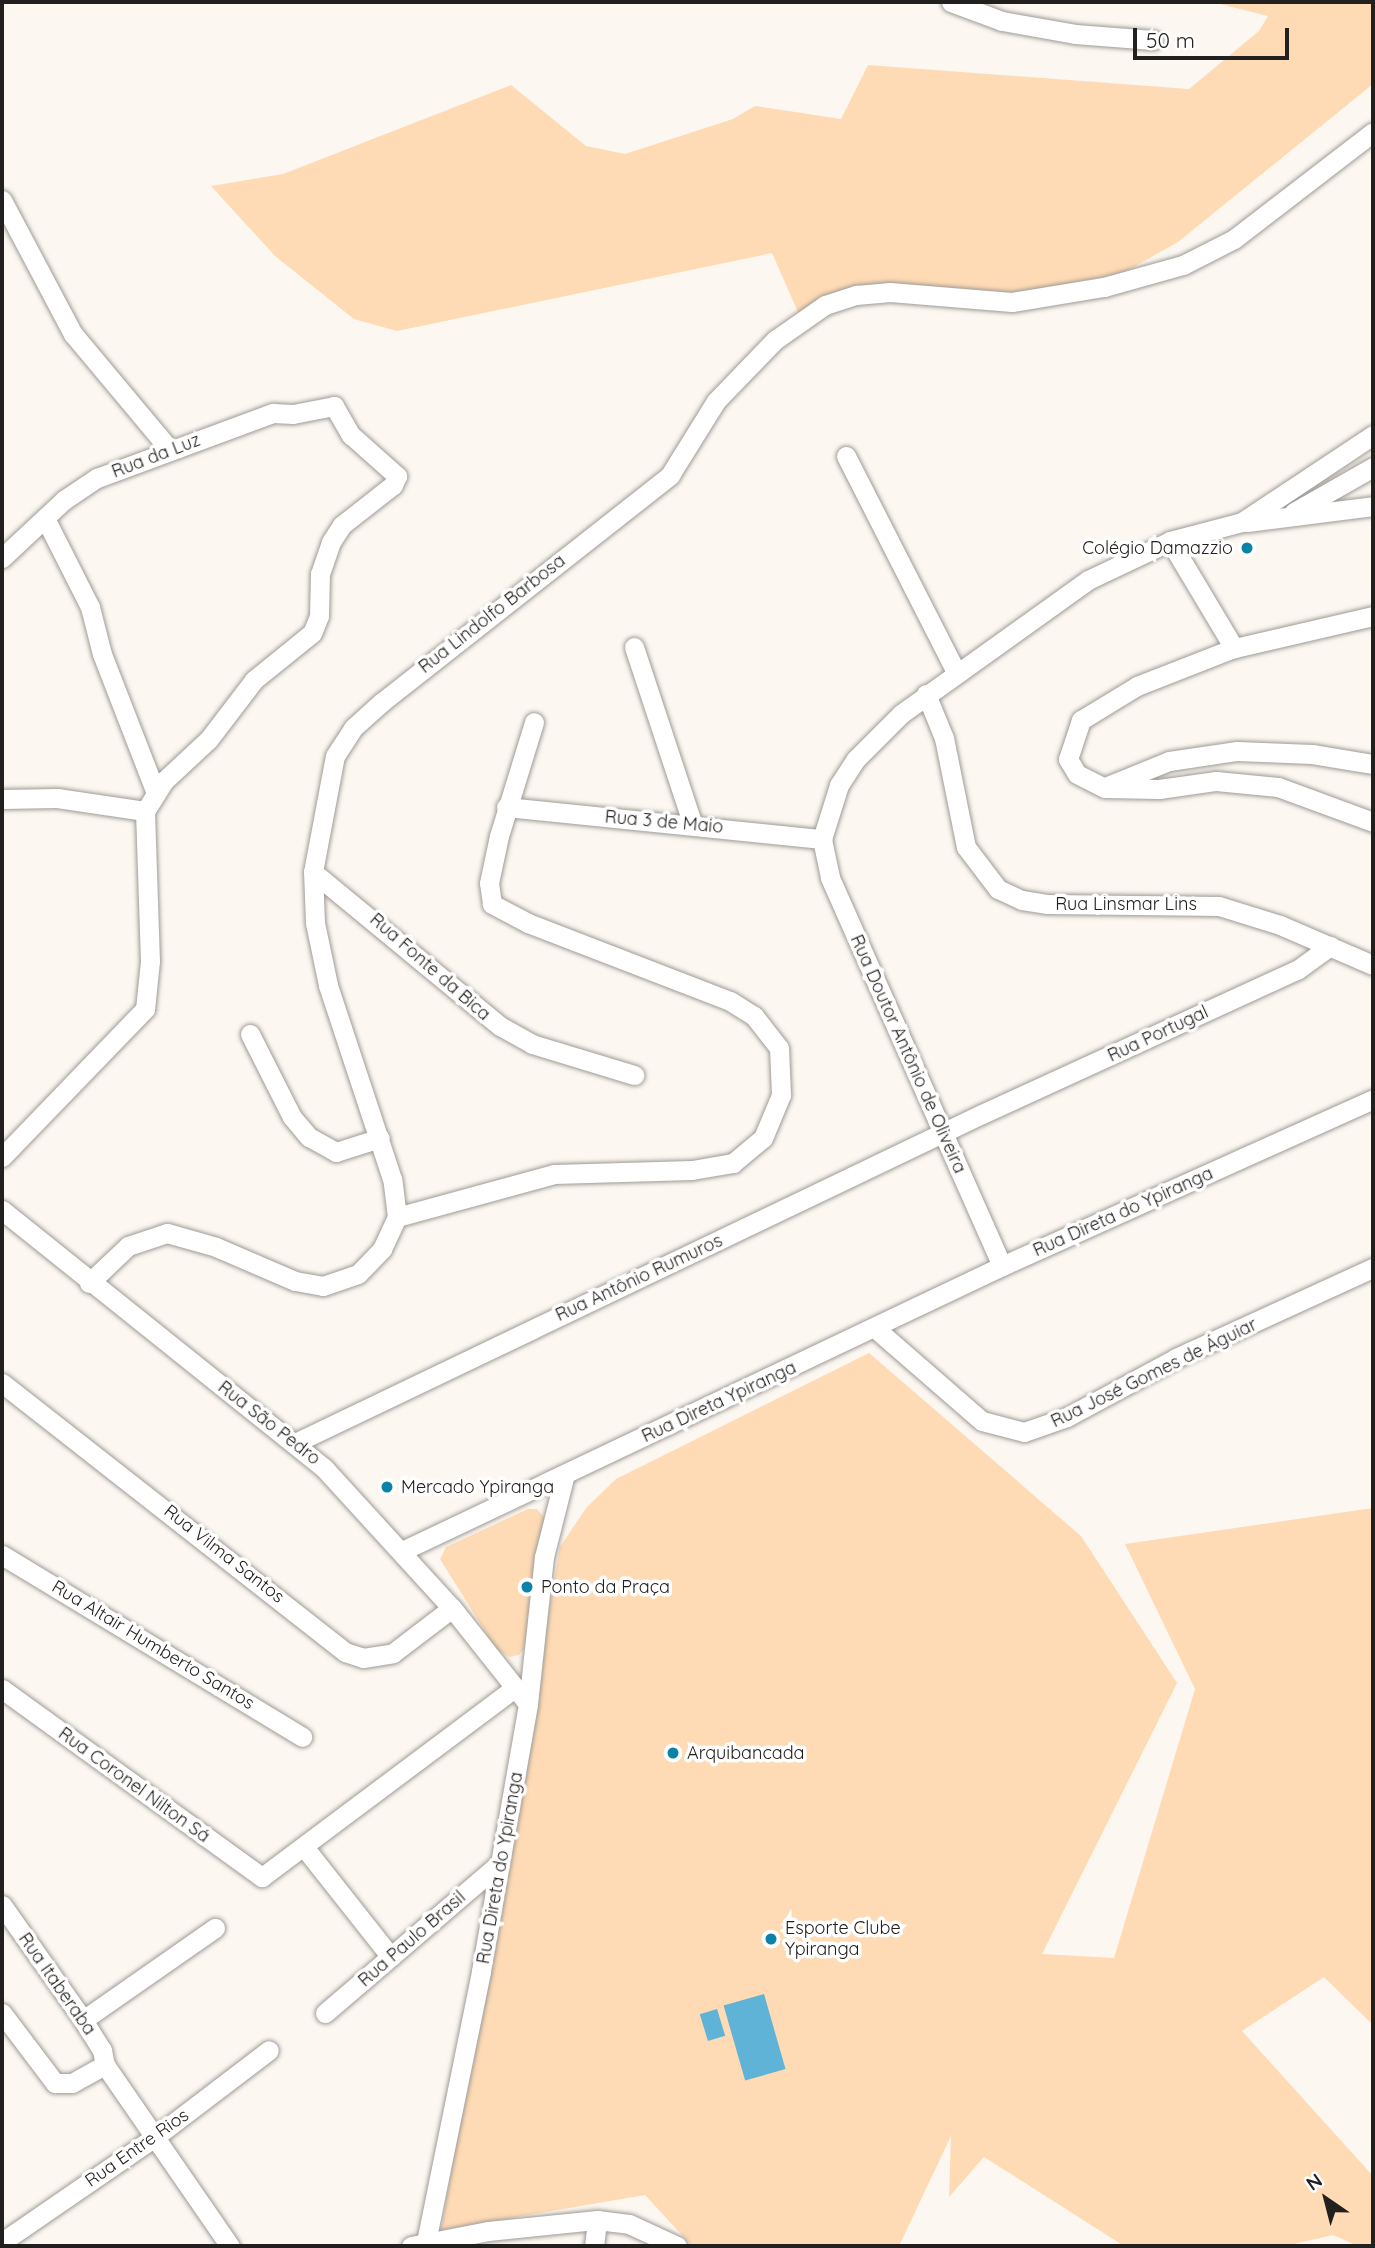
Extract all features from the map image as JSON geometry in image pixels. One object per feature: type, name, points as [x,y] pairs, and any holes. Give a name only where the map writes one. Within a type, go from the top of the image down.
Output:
[{"type":"street","points":[[951,2],[1002,21],[1075,34],[1153,40]]},
{"type":"street","name":"Rua Lindolfo Barbosa","points":[[397,1217],[380,1138],[318,950],[313,872],[328,778],[353,728],[435,658],[670,475],[733,379],[801,319],[856,295],[890,292],[1012,302],[1104,288],[1184,265],[1234,240],[1373,132]]},
{"type":"street","points":[[2,200],[73,334],[170,450]]},
{"type":"street","name":"Rua da Luz","points":[[2,558],[45,517],[97,478],[273,413],[293,414],[334,406],[351,435],[390,465],[396,480],[342,525],[331,542],[320,574],[319,616],[312,633],[254,680],[209,739],[176,767],[156,793]]},
{"type":"street","points":[[1242,522],[1373,435]]},
{"type":"street","points":[[846,456],[956,672]]},
{"type":"street","points":[[1284,518],[1373,467]]},
{"type":"street","points":[[822,839],[827,811],[856,759],[926,694],[1088,580],[1170,541],[1242,522],[1373,506]]},
{"type":"street","points":[[2,1157],[145,1009],[150,961],[145,811],[156,793],[102,654],[90,607],[45,517]]},
{"type":"street","points":[[1170,541],[1234,648]]},
{"type":"street","points":[[1373,616],[1234,648],[1137,686],[1081,720],[1069,749],[1071,767],[1087,781],[1104,788],[1159,789],[1216,781],[1278,787],[1373,822]]},
{"type":"street","points":[[634,647],[693,825]]},
{"type":"street","name":"Rua Linsmar Lins","points":[[926,694],[944,738],[966,847],[998,889],[1022,901],[1048,904],[1219,906],[1330,946],[1373,965]]},
{"type":"street","points":[[89,1283],[128,1246],[167,1233],[216,1247],[295,1281],[323,1286],[337,1283],[372,1262],[397,1217],[554,1174],[716,1168],[749,1153],[773,1118],[782,1082],[779,1048],[754,1016],[709,992],[499,911],[492,904],[489,883],[506,807],[534,722]]},
{"type":"street","points":[[1104,788],[1169,761],[1237,751],[1312,754],[1373,764]]},
{"type":"street","points":[[2,799],[57,798],[145,811]]},
{"type":"street","name":"Rua 3 de Maio","points":[[506,807],[822,839]]},
{"type":"street","name":"Rua Doutor Antônio de Oliveira","points":[[822,839],[830,877],[1002,1266]]},
{"type":"street","name":"Rua Fonte da Bica","points":[[313,872],[500,1026],[532,1044],[634,1075]]},
{"type":"street","name":"Rua Portugal","points":[[982,1114],[1297,970],[1330,946]]},
{"type":"street","points":[[250,1034],[292,1118],[309,1137],[336,1152],[380,1138]]},
{"type":"street","name":"Rua Direta do Ypiranga","points":[[876,1329],[1002,1266],[1373,1099]]},
{"type":"street","name":"Rua Antônio Rumuros","points":[[297,1442],[982,1114]]},
{"type":"street","name":"Rua São Pedro","points":[[2,1210],[89,1283],[297,1442],[402,1551],[452,1608],[528,1704]]},
{"type":"street","name":"Rua José Gomes de Águiar","points":[[876,1329],[982,1421],[1024,1432],[1067,1417],[1176,1359],[1373,1268]]},
{"type":"street","name":"Rua Direta Ypiranga","points":[[402,1551],[564,1478],[876,1329]]},
{"type":"street","name":"Rua Vilma Santos","points":[[2,1383],[345,1652],[363,1658],[393,1653],[452,1608]]},
{"type":"street","name":"Rua Direta do Ypiranga","points":[[432,2243],[528,1704],[544,1557],[564,1478]]},
{"type":"street","name":"Rua Altair Humberto Santos","points":[[2,1555],[302,1737]]},
{"type":"street","points":[[391,1957],[304,1847],[515,1688]]},
{"type":"street","name":"Rua Coronel Nilton Sá","points":[[2,1689],[242,1866],[268,1876],[304,1847]]},
{"type":"street","name":"Rua Paulo Brasil","points":[[325,2013],[499,1864]]},
{"type":"street","name":"Rua Itaberaba","points":[[2,1905],[83,2020],[102,2050],[105,2065],[230,2246]]},
{"type":"street","points":[[83,2020],[215,1928]]},
{"type":"street","points":[[2,2013],[48,2078],[72,2083],[105,2065]]},
{"type":"street","name":"Rua Entre Rios","points":[[2,2242],[155,2137],[269,2050]]},
{"type":"street","points":[[432,2243],[597,2220],[629,2224],[677,2246]]},
{"type":"street","points":[[594,2246],[597,2220]]},
{"type":"shaded area","points":[[1212,2],[1373,2],[1373,84],[1178,242],[1123,273],[972,302],[876,293],[801,319],[772,253],[397,331],[354,319],[275,256],[211,186],[283,174],[511,85],[586,146],[625,154],[733,119],[755,106],[841,119],[868,65],[1189,89],[1259,31],[1268,16]]},
{"type":"shaded area","name":"Esporte Clube Ypiranga","points":[[869,1353],[1081,1536],[1177,1683],[1042,1954],[1114,1958],[1195,1689],[1125,1544],[1373,1508],[1373,2025],[1324,1977],[1242,2031],[1373,2176],[1373,2246],[1358,2246],[1333,2235],[1285,2246],[1124,2246],[984,2157],[949,2197],[951,2136],[899,2246],[692,2246],[645,2195],[441,2230],[560,1547],[586,1508],[616,1479]]},
{"type":"shaded area","points":[[528,1509],[537,1509],[545,1518],[526,1646],[519,1655],[509,1657],[496,1649],[440,1559],[446,1547]]},
{"type":"water","points":[[764,1994],[785,2069],[745,2081],[724,2006]]},
{"type":"water","points":[[717,2009],[725,2036],[708,2041],[700,2014]]},
{"type":"place","name":"Colégio Damazzio","points":[[1247,548]]},
{"type":"place","name":"Mercado Ypiranga","points":[[387,1487]]},
{"type":"place","name":"Ponto da Praça","points":[[527,1587]]},
{"type":"place","name":"Arquibancada","points":[[673,1753]]},
{"type":"place","name":"Esporte Clube Ypiranga","points":[[771,1939]]}]
